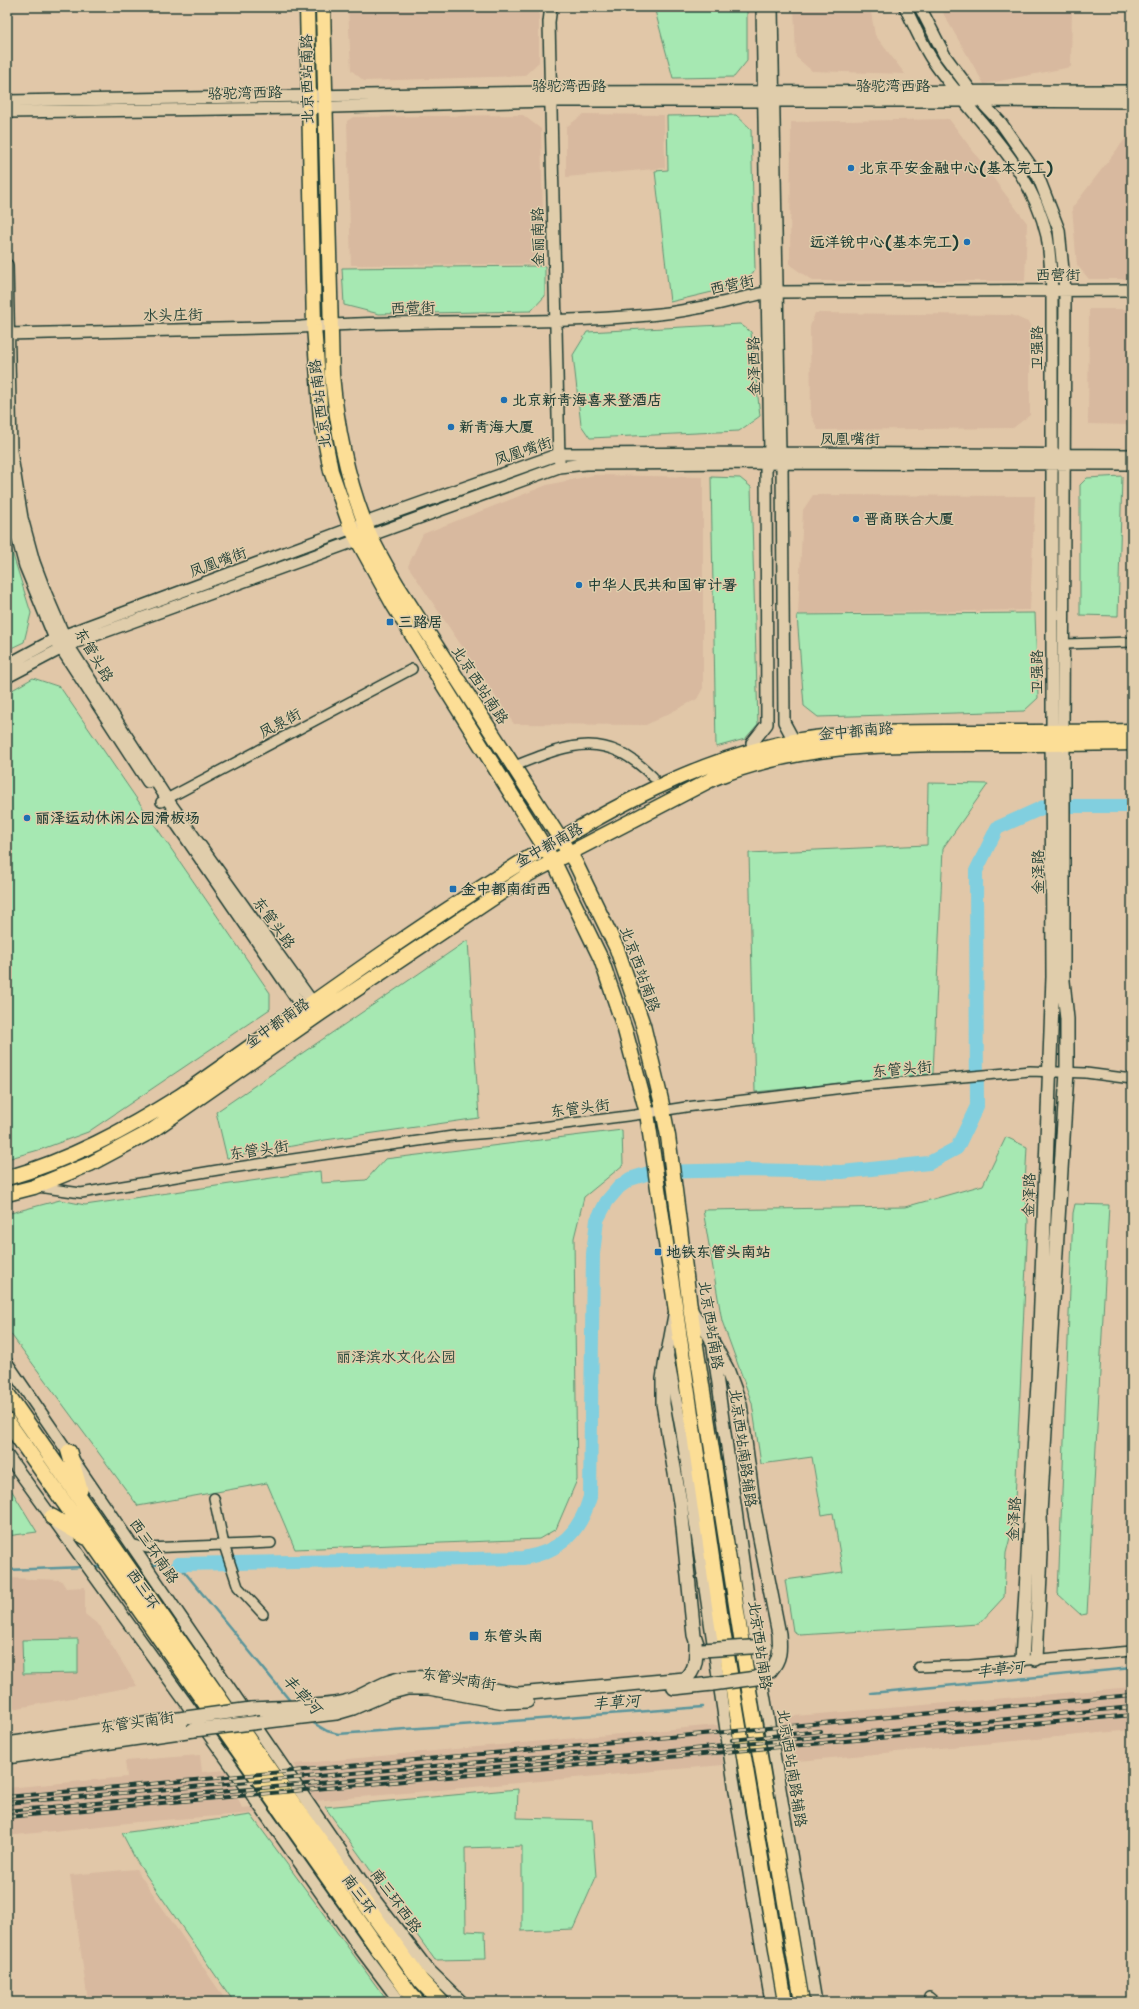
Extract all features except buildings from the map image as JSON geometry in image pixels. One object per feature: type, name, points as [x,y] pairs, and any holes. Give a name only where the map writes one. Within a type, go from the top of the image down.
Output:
[{"type":"highway","name":"西三环","points":[[7,1394],[279,1784]]},
{"type":"highway","name":"西三环","points":[[7,1421],[263,1786]]},
{"type":"highway","points":[[68,1452],[84,1504]]},
{"type":"highway","points":[[52,1517],[90,1540]]},
{"type":"highway","name":"南三环","points":[[279,1784],[421,1981],[441,2002]]},
{"type":"highway","name":"南三环","points":[[263,1786],[418,2002]]},
{"type":"main road","name":"北京西站南路","points":[[306,7],[314,326],[323,437],[336,489],[361,531],[569,852],[617,949],[643,1025],[664,1110],[677,1198],[690,1307],[752,1709],[802,2002]]},
{"type":"main road","name":"北京西站南路","points":[[323,7],[325,101],[335,325],[332,375],[340,435],[361,531],[394,606],[553,861],[601,959],[625,1030],[647,1113],[652,1141],[675,1308],[733,1696],[785,2002]]},
{"type":"main road","name":"金中都南路","points":[[7,1194],[34,1187],[90,1164],[150,1132],[321,1013],[529,874],[714,778],[787,756],[839,748],[887,744],[1058,738],[1132,731]]},
{"type":"main road","name":"金中都南路","points":[[7,1178],[31,1171],[85,1149],[134,1125],[180,1096],[449,907],[560,839],[632,800],[696,771],[737,756],[792,742],[841,734],[885,732],[1058,738],[1132,743]]},
{"type":"main road","name":"金泽路","points":[[1036,1659],[1041,1553],[1040,1513],[1067,1072],[1067,1019],[1063,981],[1059,834],[1058,738]]},
{"type":"main road","name":"金泽路","points":[[1022,1660],[1038,1383],[1059,834]]},
{"type":"main road","name":"东管头南街","points":[[7,1744],[252,1709],[286,1706],[336,1713],[353,1708],[388,1693],[407,1688],[429,1688],[504,1702],[712,1684],[756,1678],[770,1671],[776,1665],[780,1655],[779,1638],[773,1596],[754,1508],[740,1404],[728,1370],[712,1341]]},
{"type":"main road","name":"东管头南街","points":[[7,1757],[296,1717],[310,1710],[346,1702],[390,1682],[406,1678],[425,1677],[493,1691],[518,1694],[685,1679],[692,1674],[699,1646],[681,1508],[663,1404],[663,1379],[667,1353]]},
{"type":"main road","points":[[699,1646],[766,1646],[774,1643],[779,1638]]},
{"type":"street","name":"金丽南路","points":[[551,7],[555,23],[554,97],[562,466]]},
{"type":"street","name":"金泽西路","points":[[762,7],[769,96]]},
{"type":"street","name":"金泽西路","points":[[772,7],[769,96],[773,292],[774,458],[784,722],[791,735]]},
{"type":"street","name":"卫强路","points":[[906,7],[933,60],[964,101],[999,141],[1028,186],[1046,235],[1052,290],[1052,460],[1058,738]]},
{"type":"street","name":"卫强路","points":[[920,7],[945,56],[971,90],[1001,123],[1029,162],[1047,195],[1058,230],[1065,290],[1065,644],[1058,738]]},
{"type":"street","name":"骆驼湾西路","points":[[7,112],[325,101],[554,97],[769,96],[971,90],[1132,91]]},
{"type":"street","name":"骆驼湾西路","points":[[769,96],[964,101],[1132,102]]},
{"type":"street","name":"骆驼湾西路","points":[[7,102],[309,102]]},
{"type":"street","name":"东管头路","points":[[7,265],[11,452],[22,518],[34,562],[62,642]]},
{"type":"street","name":"西营街","points":[[335,325],[558,321],[668,313],[773,292],[1132,290]]},
{"type":"street","name":"水头庄街","points":[[8,334],[335,325]]},
{"type":"street","name":"凤凰嘴街","points":[[7,665],[62,642],[361,531],[533,462],[562,454],[774,458],[1065,460],[1132,464]]},
{"type":"street","name":"凤凰嘴街","points":[[1065,460],[1132,455]]},
{"type":"street","name":"金泽西路","points":[[752,744],[767,724],[774,458]]},
{"type":"street","name":"凤凰嘴街","points":[[361,531],[562,466],[774,458]]},
{"type":"street","name":"东管头路","points":[[7,490],[24,566],[62,642],[164,800],[309,1006]]},
{"type":"street","name":"凤凰嘴街","points":[[7,677],[62,642]]},
{"type":"street","points":[[1065,644],[1132,642]]},
{"type":"street","name":"凤泉街","points":[[164,800],[412,669]]},
{"type":"street","points":[[512,766],[551,752],[578,745],[597,746],[620,752],[637,761],[653,777]]},
{"type":"street","name":"东管头街","points":[[34,1187],[81,1193],[224,1169],[445,1137],[503,1132],[664,1110],[860,1086],[990,1075],[1050,1072],[1067,1072],[1132,1079]]},
{"type":"street","name":"北京西站南路辅路","points":[[690,1307],[712,1341],[751,1617],[816,2002]]},
{"type":"street","points":[[675,1308],[667,1353],[682,1433],[735,1791],[771,2002]]},
{"type":"street","name":"西三环南路","points":[[7,1363],[313,1811]]},
{"type":"street","points":[[7,1455],[88,1564],[358,1946],[400,2002]]},
{"type":"street","points":[[214,1498],[224,1544],[238,1587],[263,1614]]},
{"type":"street","points":[[131,1544],[147,1548],[271,1543]]},
{"type":"street","points":[[919,1667],[1132,1651]]},
{"type":"street","name":"南三环西路","points":[[313,1811],[372,1896],[428,1969],[462,2002]]},
{"type":"shaded area","points":[[348,7],[539,7],[539,62],[524,76],[364,81],[351,70]]},
{"type":"shaded area","points":[[794,7],[870,7],[875,35],[905,74],[812,71],[796,57]]},
{"type":"shaded area","points":[[942,7],[1072,7],[1071,67],[984,84],[944,15]]},
{"type":"shaded area","points":[[584,114],[664,115],[665,168],[566,177],[566,127]]},
{"type":"shaded area","points":[[523,115],[541,129],[544,264],[351,265],[347,121],[353,117]]},
{"type":"shaded area","points":[[949,119],[1027,223],[1025,281],[813,281],[790,265],[791,122]]},
{"type":"shaded area","points":[[1132,130],[1132,279],[1089,279],[1077,265],[1072,208]]},
{"type":"shaded area","points":[[1089,309],[1132,309],[1132,425],[1088,424]]},
{"type":"shaded area","points":[[815,313],[1012,315],[1030,323],[1030,415],[1013,428],[818,430],[811,415],[810,327]]},
{"type":"shaded area","points":[[1130,471],[1132,471],[1132,616],[1128,616]]},
{"type":"shaded area","name":"中华人民共和国审计署","points":[[594,475],[703,477],[703,688],[697,699],[646,725],[514,724],[408,566],[423,534],[547,485]]},
{"type":"shaded area","points":[[813,495],[1035,496],[1030,610],[798,614],[803,510]]},
{"type":"shaded area","points":[[7,1578],[61,1580],[66,1588],[85,1587],[85,1614],[101,1627],[137,1686],[7,1710]]},
{"type":"shaded area","points":[[1132,1687],[1132,1730],[788,1762],[784,1717]]},
{"type":"shaded area","points":[[717,1725],[723,1765],[314,1801],[294,1764]]},
{"type":"shaded area","points":[[200,1755],[202,1772],[226,1770],[242,1808],[253,1807],[256,1813],[137,1822],[7,1836],[7,1788],[127,1777],[125,1761]]},
{"type":"shaded area","points":[[136,1869],[227,2002],[88,2002],[70,1875]]},
{"type":"green space","points":[[654,7],[747,7],[747,61],[734,77],[673,78]]},
{"type":"green space","points":[[736,115],[751,129],[755,269],[746,284],[670,302],[655,171],[668,170],[667,116]]},
{"type":"green space","points":[[545,266],[545,296],[531,311],[379,314],[344,305],[342,268]]},
{"type":"green space","points":[[740,324],[751,332],[760,416],[739,431],[590,438],[581,425],[573,355],[587,332]]},
{"type":"green space","points":[[1122,476],[1118,616],[1080,615],[1080,485],[1087,478]]},
{"type":"green space","points":[[711,477],[740,478],[751,487],[758,724],[745,739],[716,747]]},
{"type":"green space","points":[[7,536],[31,613],[24,642],[7,650]]},
{"type":"green space","points":[[1035,613],[1038,698],[1024,711],[818,717],[804,706],[797,615]]},
{"type":"green space","points":[[33,678],[60,687],[270,993],[270,1009],[88,1132],[42,1149],[7,1159],[7,693]]},
{"type":"green space","points":[[928,783],[988,784],[943,848],[933,1074],[755,1092],[749,853],[927,845]]},
{"type":"green space","points":[[468,940],[479,1118],[325,1140],[227,1158],[216,1112]]},
{"type":"green space","name":"丽泽滨水文化公园","points":[[622,1130],[623,1165],[584,1197],[574,1238],[577,1480],[556,1529],[539,1539],[295,1549],[267,1483],[138,1506],[7,1329],[7,1214],[60,1200],[85,1205],[320,1171],[321,1183],[366,1180],[385,1159]]},
{"type":"green space","points":[[1006,1137],[1027,1147],[1025,1184],[1028,1221],[1014,1522],[1006,1553],[1004,1597],[979,1624],[800,1635],[793,1631],[785,1580],[843,1572],[833,1513],[822,1515],[812,1457],[761,1464],[752,1403],[722,1321],[703,1210],[905,1207],[983,1185]]},
{"type":"green space","points":[[1075,1204],[1109,1205],[1087,1614],[1081,1615],[1058,1594],[1073,1213]]},
{"type":"green space","points":[[7,1483],[37,1532],[7,1536]]},
{"type":"green space","points":[[78,1639],[78,1673],[23,1674],[22,1640]]},
{"type":"green space","points":[[518,1789],[517,1818],[592,1820],[596,1877],[573,1929],[522,1931],[522,1846],[465,1848],[466,1931],[485,1932],[486,1959],[435,1960],[325,1807]]},
{"type":"green space","points":[[251,1815],[388,2002],[234,2002],[137,1862],[122,1833]]},
{"type":"waterway","points":[[178,1564],[523,1558],[548,1551],[567,1538],[581,1520],[590,1497],[593,1254],[597,1220],[607,1201],[619,1187],[630,1179],[652,1172],[745,1170],[842,1172],[929,1163],[957,1148],[977,1106],[976,871],[997,828],[1046,806],[1132,806]]},
{"type":"waterway","name":"丰草河","points":[[149,1565],[178,1564],[291,1702]]},
{"type":"waterway","name":"丰草河","points":[[7,1570],[84,1567]]},
{"type":"waterway","name":"丰草河","points":[[91,1567],[102,1567]]},
{"type":"waterway","name":"丰草河","points":[[871,1693],[1132,1668]]},
{"type":"waterway","name":"丰草河","points":[[310,1721],[327,1731],[338,1734],[703,1707]]},
{"type":"railway","points":[[7,1797],[1132,1695]]},
{"type":"railway","points":[[7,1811],[640,1754],[1132,1707]]},
{"type":"railway","points":[[7,1817],[1132,1715]]},
{"type":"railway","points":[[732,1740],[821,1731]]},
{"type":"railway","points":[[7,1803],[608,1751]]},
{"type":"place","name":"北京平安金融中心(基本完工)","points":[[851,168]]},
{"type":"place","name":"远洋锐中心(基本完工)","points":[[967,242]]},
{"type":"place","name":"北京新青海喜来登酒店","points":[[504,400]]},
{"type":"place","name":"新青海大厦","points":[[451,427]]},
{"type":"place","name":"晋商联合大厦","points":[[856,519]]},
{"type":"place","name":"中华人民共和国审计署","points":[[579,585]]},
{"type":"place","name":"三路居","points":[[390,622]]},
{"type":"place","name":"丽泽运动休闲公园滑板场","points":[[27,818]]},
{"type":"place","name":"金中都南街西","points":[[453,889]]},
{"type":"place","name":"地铁东管头南站","points":[[658,1252]]},
{"type":"place","name":"东管头南","points":[[474,1636]]}]
